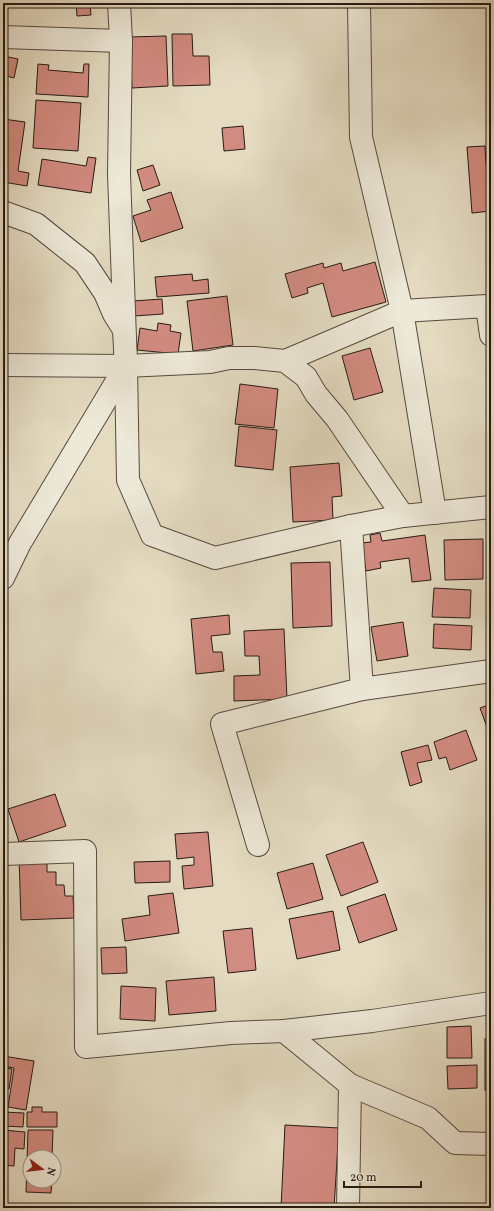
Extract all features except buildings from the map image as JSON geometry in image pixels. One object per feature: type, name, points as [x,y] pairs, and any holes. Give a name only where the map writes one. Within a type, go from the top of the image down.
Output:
[{"type":"street","points":[[119,3],[119,174],[126,366],[128,480],[152,535],[215,558],[351,526],[403,516],[491,507]]},
{"type":"street","points":[[359,3],[361,137],[402,311],[435,513]]},
{"type":"street","points":[[3,37],[120,41]]},
{"type":"street","points":[[3,212],[36,224],[85,263],[105,293],[114,314],[124,330],[126,366],[20,543],[3,578]]},
{"type":"street","points":[[3,365],[126,366],[210,362],[229,358],[254,358],[285,361],[402,311],[487,306],[491,335]]},
{"type":"street","points":[[285,361],[306,377],[316,394],[337,419],[403,516]]},
{"type":"street","points":[[351,526],[362,689]]},
{"type":"street","points":[[258,845],[222,724],[362,689],[491,671]]},
{"type":"street","points":[[4,854],[84,851],[86,1047],[231,1033],[284,1031],[372,1022],[491,1003]]},
{"type":"street","points":[[284,1031],[350,1085],[428,1118],[455,1143],[491,1144]]},
{"type":"street","points":[[348,1208],[350,1085]]}]
